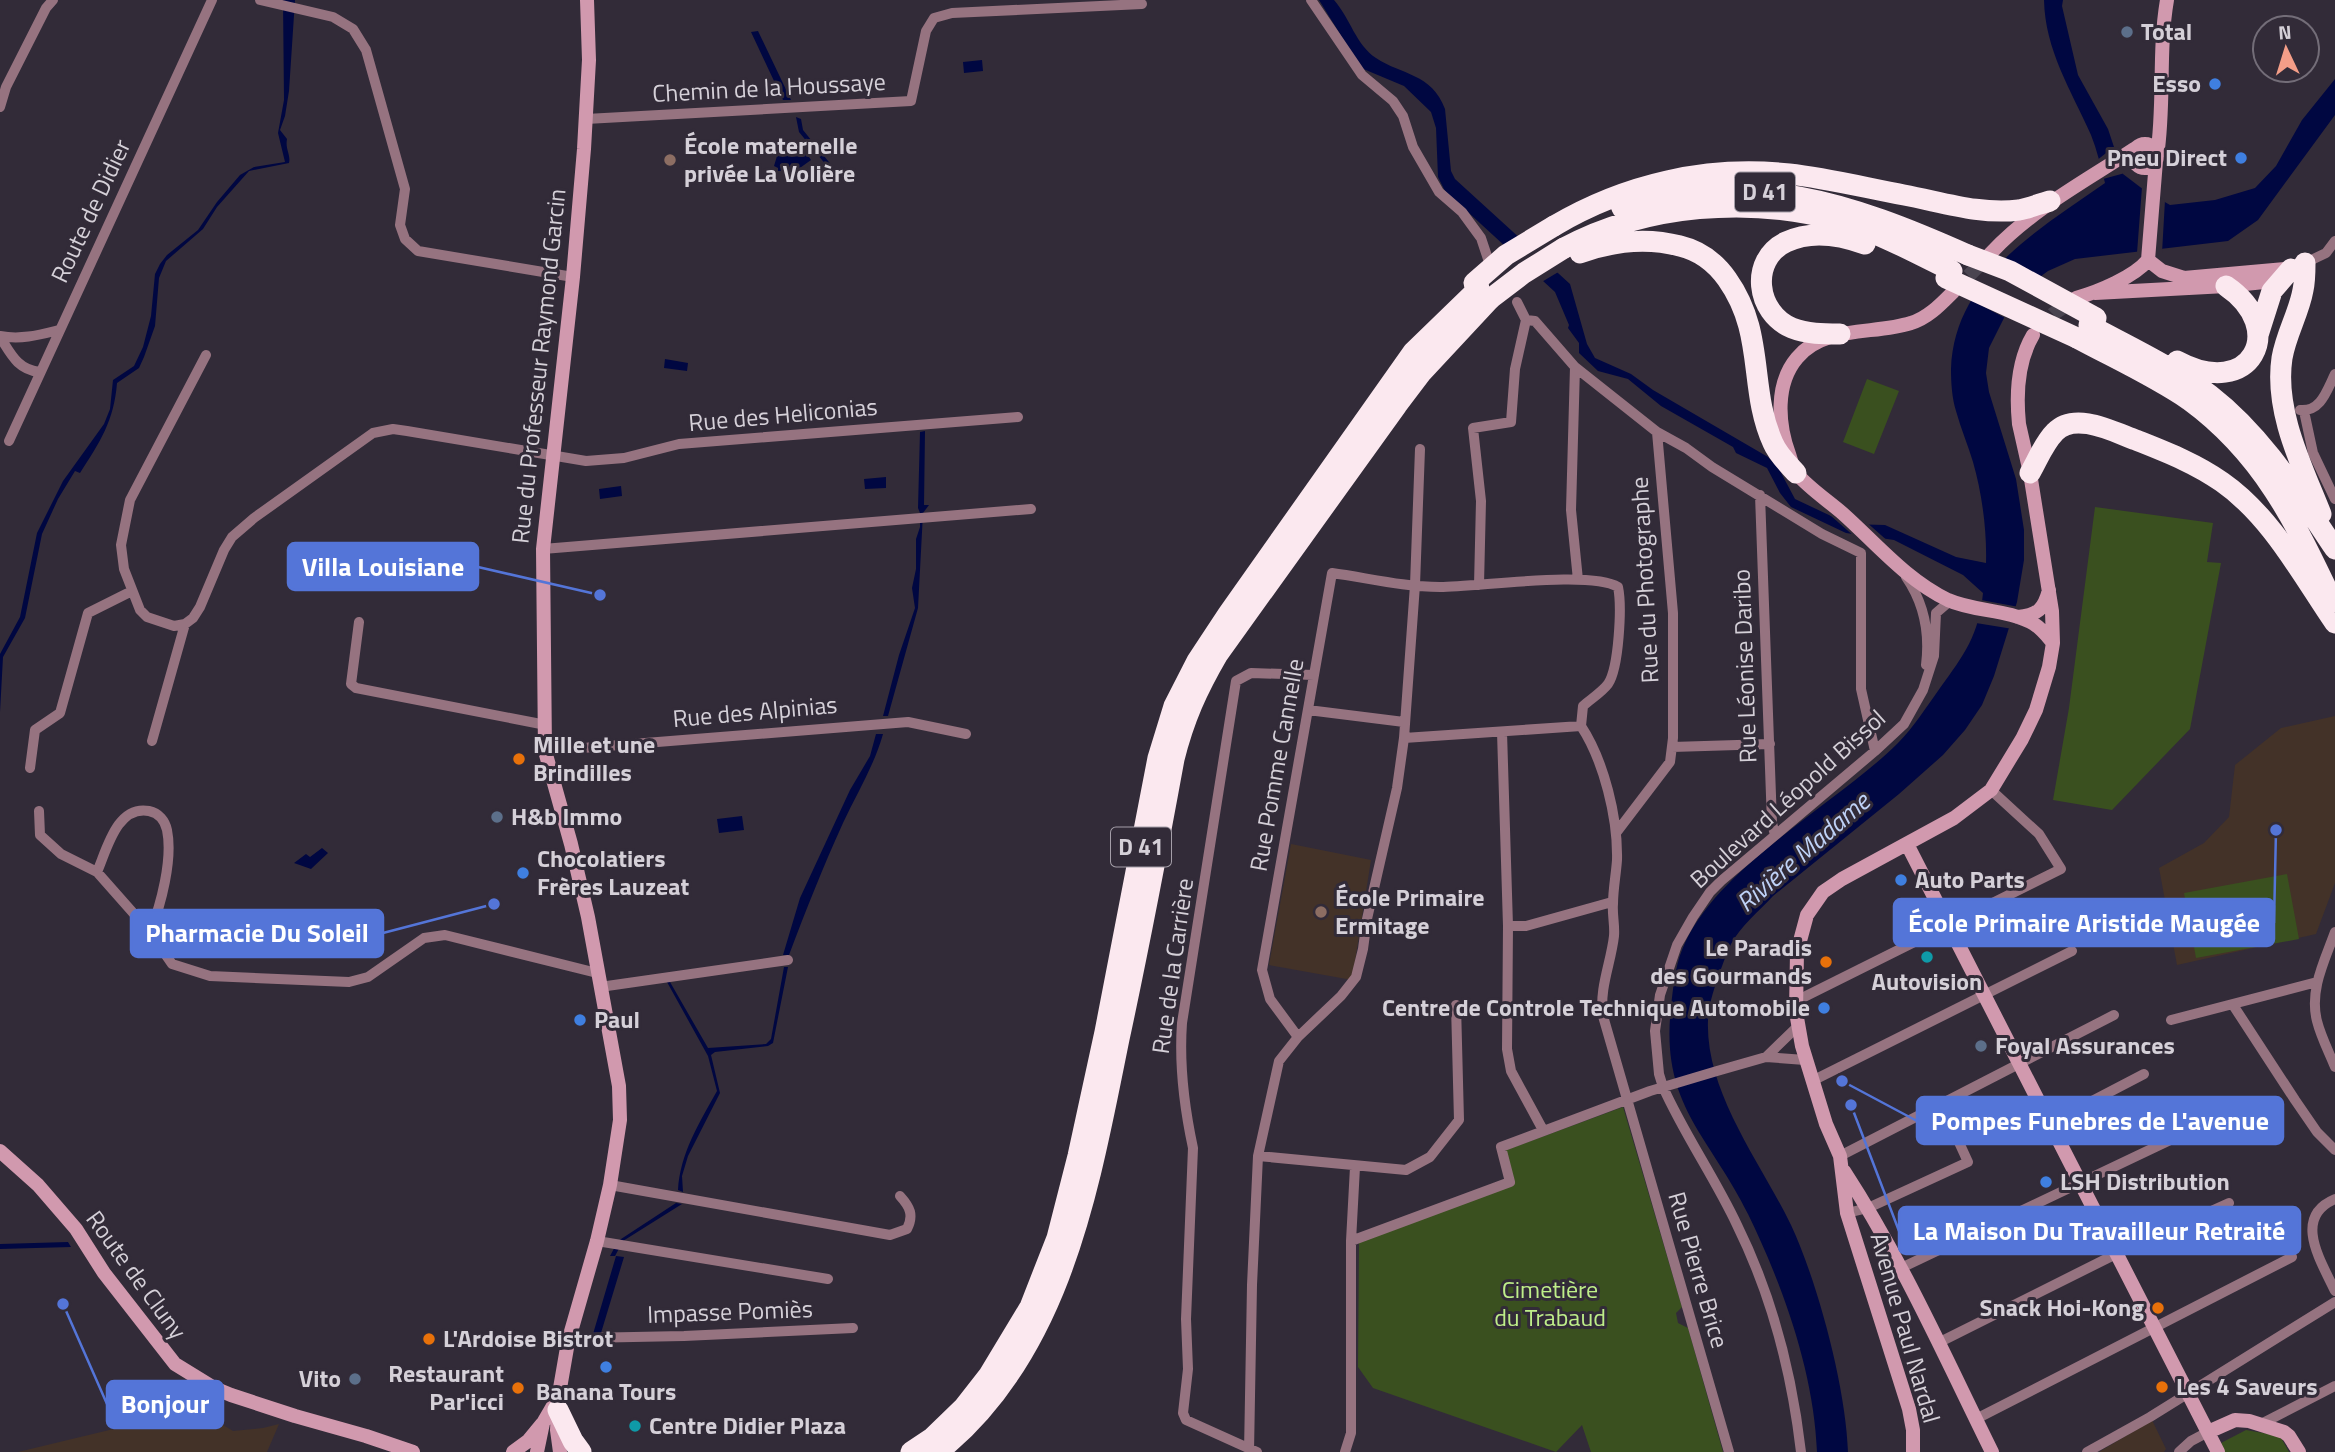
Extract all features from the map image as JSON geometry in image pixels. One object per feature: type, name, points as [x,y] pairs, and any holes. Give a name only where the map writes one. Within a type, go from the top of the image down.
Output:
[{"type":"highway","points":[[1561,242],[1604,200],[1633,190],[1698,175],[1734,172],[1790,174],[1908,195],[1958,207],[1986,210],[2021,209],[2050,201]]},
{"type":"highway","name":"D 41","points":[[911,1452],[937,1447],[960,1434],[1002,1386],[1034,1332],[1061,1275],[1093,1168],[1174,759],[1184,721],[1202,681],[1218,654],[1397,405],[1445,346],[1491,296],[1511,263],[1561,242],[1610,212],[1642,202],[1694,193],[1756,191],[1800,196],[1863,211],[1968,255],[2087,327],[2168,367],[2202,390],[2230,413],[2273,459],[2335,549]]},
{"type":"highway","name":"D 41","points":[[1561,242],[1686,210],[1729,207],[1772,209],[1812,215],[1862,229],[1906,247],[1950,280]]},
{"type":"highway","points":[[1840,334],[1805,332],[1789,327],[1768,309],[1761,285],[1762,270],[1776,249],[1797,238],[1814,235],[1836,236],[1867,245],[1950,280],[2087,327],[2208,374],[2226,373],[2243,365],[2256,349],[2273,291],[2298,266]]},
{"type":"highway","points":[[1561,242],[1599,247],[1639,240],[1658,241],[1685,247],[1712,260],[1741,302],[1755,347],[1762,406],[1768,431],[1780,456],[1796,473]]},
{"type":"highway","points":[[2298,266],[2303,291],[2287,338],[2282,359],[2281,383],[2294,409],[2295,449],[2335,549]]},
{"type":"highway","points":[[2226,286],[2248,306],[2258,336]]},
{"type":"highway","name":"D 41","points":[[937,1447],[1007,1348],[1030,1307],[1057,1238],[1100,1056],[1158,758],[1174,706],[1228,614],[1413,352],[1491,296]]},
{"type":"highway","name":"D 41","points":[[2087,327],[2204,412],[2233,438],[2267,478],[2294,523],[2335,606]]},
{"type":"highway","points":[[2030,473],[2057,430],[2074,423],[2103,428],[2183,458],[2224,483],[2260,516],[2335,623]]},
{"type":"highway","points":[[553,1409],[582,1452]]},
{"type":"highway","points":[[897,1452],[937,1447]]},
{"type":"main road","name":"Rue du Professeur Raymond Garcin","points":[[537,1452],[553,1409],[568,1342],[597,1241],[610,1185],[620,1119],[619,1086],[599,980],[571,844],[545,751],[543,549],[573,276],[586,119],[589,60],[587,0]]},
{"type":"main road","points":[[2095,293],[2137,270],[2149,256],[2167,0]]},
{"type":"main road","points":[[2157,158],[2151,166],[2139,167],[2132,157],[2152,128],[2161,98]]},
{"type":"main road","points":[[1990,254],[2050,201],[2138,146],[2152,145],[2157,158]]},
{"type":"main road","points":[[2149,256],[2162,271],[2184,278],[2298,266]]},
{"type":"main road","points":[[2077,298],[2095,293],[2264,282],[2298,266]]},
{"type":"main road","points":[[1950,280],[1936,308],[1913,322],[1886,329],[1840,334],[1807,347],[1788,370],[1782,389],[1782,426],[1796,473],[1898,566],[1932,592],[1950,601],[2017,617],[2034,624],[2053,643]]},
{"type":"main road","name":"Avenue Paul Nardal","points":[[1913,1452],[1909,1409],[1847,1213],[1842,1163],[1805,1060],[1796,1001],[1797,952],[1803,925],[1813,903],[1823,892],[1842,878],[1954,818],[1991,790],[2036,710],[2053,643],[2050,585],[2019,424],[2017,399],[2022,361],[2033,335]]},
{"type":"main road","points":[[2017,617],[2031,616],[2038,612],[2045,604],[2050,585]]},
{"type":"main road","points":[[1907,844],[2218,1452]]},
{"type":"main road","name":"Route de Cluny","points":[[0,1151],[38,1185],[76,1228],[104,1273],[175,1364],[214,1388],[231,1395],[413,1452]]},
{"type":"main road","points":[[1842,1163],[1901,1268],[1992,1452]]},
{"type":"main road","name":"Rue du Professeur Raymond Garcin","points":[[553,1409],[560,1452]]},
{"type":"main road","points":[[513,1452],[528,1441],[553,1409]]},
{"type":"main road","points":[[2208,1432],[2235,1420],[2261,1424],[2290,1436],[2299,1452]]},
{"type":"street","points":[[0,107],[6,87],[46,8],[53,0]]},
{"type":"street","name":"Route de Didier","points":[[9,441],[212,0]]},
{"type":"street","points":[[1311,0],[1362,75],[1393,102],[1403,116],[1413,147],[1439,192],[1461,212],[1481,237],[1488,259]]},
{"type":"street","points":[[264,1],[332,17],[353,29],[366,50],[404,189],[400,225],[405,239],[418,251],[573,276]]},
{"type":"street","name":"Chemin de la Houssaye","points":[[586,119],[911,101],[926,31],[934,18],[952,13],[1142,4]]},
{"type":"street","points":[[2298,266],[2331,255],[2335,241]]},
{"type":"street","points":[[1491,296],[1527,320],[1535,321],[1575,367],[1657,432],[1808,525],[1861,553],[1861,689],[1875,751]]},
{"type":"street","points":[[1479,585],[1480,501],[1473,428],[1511,422],[1516,369],[1527,320]]},
{"type":"street","points":[[0,336],[33,337],[59,330]]},
{"type":"street","points":[[0,336],[19,366],[39,372]]},
{"type":"street","points":[[185,625],[174,625],[147,617],[140,610],[124,569],[121,545],[130,500],[206,355]]},
{"type":"street","points":[[1575,367],[1571,510],[1578,579]]},
{"type":"street","points":[[2335,374],[2320,404],[2294,409],[2335,499]]},
{"type":"street","name":"Rue des Heliconias","points":[[152,741],[185,625],[200,607],[232,537],[254,518],[373,433],[393,429],[407,430],[586,461],[624,458],[679,444],[1018,416]]},
{"type":"street","name":"Rue du Photographe","points":[[1616,834],[1670,762],[1672,747],[1673,614],[1657,432]]},
{"type":"street","points":[[1251,1450],[1252,1285],[1258,1156],[1279,1060],[1298,1037],[1342,996],[1356,977],[1404,738],[1415,585],[1420,449]]},
{"type":"street","name":"Rue Léonise Daribo","points":[[1760,495],[1772,823],[1775,835]]},
{"type":"street","points":[[543,549],[1031,509]]},
{"type":"street","name":"Boulevard Léopold Bissol","points":[[1898,566],[1922,604],[1927,657],[1923,690]]},
{"type":"street","name":"Rue Pomme Cannelle","points":[[1298,1037],[1270,999],[1262,970],[1332,573],[1415,585]]},
{"type":"street","points":[[1404,738],[1581,726],[1583,706],[1609,683],[1620,624],[1618,587],[1609,581],[1578,579],[1439,587],[1415,585]]},
{"type":"street","points":[[30,768],[36,730],[60,713],[88,613],[132,591]]},
{"type":"street","name":"Boulevard Léopold Bissol","points":[[1801,1452],[1786,1360],[1765,1294],[1739,1227],[1659,1074],[1655,1031],[1660,995],[1677,945],[1710,892],[1904,723],[1923,690],[1934,656],[1936,613],[1950,601]]},
{"type":"street","points":[[359,622],[351,684],[356,688],[546,724]]},
{"type":"street","name":"Rue de la Carrière","points":[[1251,1450],[1186,1420],[1183,1413],[1188,1369],[1186,1319],[1193,1148],[1179,1060],[1181,1035],[1236,681],[1251,673],[1314,675]]},
{"type":"street","points":[[1308,710],[1405,722]]},
{"type":"street","name":"Rue des Alpinias","points":[[545,751],[908,722],[966,734]]},
{"type":"street","name":"Rue Pierre Brice","points":[[1581,726],[1593,745],[1616,834],[1617,861],[1612,902],[1614,936],[1604,976],[1601,1006],[1729,1452]]},
{"type":"street","points":[[1502,732],[1508,926],[1507,1049],[1511,1071],[1543,1130]]},
{"type":"street","points":[[1672,747],[1770,744]]},
{"type":"street","points":[[1796,1001],[2062,869],[2039,834],[1991,790]]},
{"type":"street","points":[[39,811],[40,835],[61,854],[97,872],[150,932],[172,964],[210,976],[349,982],[368,977],[424,938],[445,935],[599,980],[788,960]]},
{"type":"street","points":[[97,872],[115,829],[123,819],[133,812],[142,811],[153,812],[162,818],[167,828],[168,862],[157,914],[150,932]]},
{"type":"street","points":[[1508,926],[1526,926],[1612,902]]},
{"type":"street","points":[[2335,932],[2317,982],[2315,997],[2317,1023],[2335,1067]]},
{"type":"street","points":[[1812,1081],[2072,951]]},
{"type":"street","points":[[2171,1020],[2317,982]]},
{"type":"street","points":[[1258,1156],[1406,1170],[1430,1157],[1459,1120],[1456,1005]]},
{"type":"street","points":[[2233,1005],[2317,1132],[2335,1150]]},
{"type":"street","points":[[1842,1163],[1941,1103],[2114,1015]]},
{"type":"street","points":[[1766,1058],[1798,1026]]},
{"type":"street","points":[[1351,1241],[1510,1182],[1501,1147],[1543,1130],[1717,1071],[1766,1058],[1805,1060]]},
{"type":"street","points":[[2050,1123],[2144,1074]]},
{"type":"street","points":[[1847,1213],[1868,1208],[1968,1162],[1941,1103]]},
{"type":"street","points":[[1901,1268],[2185,1133]]},
{"type":"street","points":[[1345,1452],[1351,1433],[1351,1241],[1355,1167]]},
{"type":"street","points":[[610,1185],[890,1235],[907,1229],[911,1222],[912,1213],[900,1196]]},
{"type":"street","points":[[2335,1189],[2330,1201],[2317,1210],[2312,1233],[2335,1291]]},
{"type":"street","points":[[1938,1343],[2116,1254],[2228,1203]]},
{"type":"street","points":[[597,1241],[828,1279]]},
{"type":"street","points":[[1976,1419],[2292,1257]]},
{"type":"street","points":[[2087,1452],[2150,1417],[2335,1302]]},
{"type":"street","name":"Impasse Pomiès","points":[[568,1342],[583,1338],[853,1328]]},
{"type":"street","points":[[2261,1424],[2335,1386]]},
{"type":"street","points":[[2179,1452],[2191,1441],[2208,1432]]},
{"type":"shaded area","points":[[2335,716],[2335,883],[2316,934],[2177,965],[2159,868],[2204,843],[2229,817],[2235,765],[2281,728]]},
{"type":"shaded area","name":"École Primaire Ermitage","points":[[1291,844],[1371,860],[1352,980],[1269,965]]},
{"type":"shaded area","points":[[205,1407],[210,1417],[233,1431],[279,1424],[267,1452],[18,1452]]},
{"type":"shaded area","points":[[2152,1420],[2166,1449],[2164,1452],[2099,1452]]},
{"type":"green space","points":[[1867,379],[1899,391],[1874,454],[1843,442]]},
{"type":"green space","points":[[2095,507],[2213,523],[2207,562],[2221,563],[2190,729],[2112,810],[2053,800],[2069,708]]},
{"type":"green space","points":[[2287,874],[2299,939],[2196,958],[2184,893]]},
{"type":"green space","name":"Cimetière du Trabaud","points":[[1623,1107],[1682,1307],[1676,1313],[1678,1323],[1688,1328],[1723,1452],[1591,1452],[1582,1425],[1556,1452],[1373,1388],[1358,1367],[1359,1242],[1514,1184],[1506,1150]]},
{"type":"green space","points":[[2246,1430],[2280,1436],[2289,1452],[2225,1452],[2221,1443]]},
{"type":"water","points":[[283,0],[295,0],[289,91],[280,130],[287,139],[289,163],[249,171],[217,207],[203,229],[166,261],[159,278],[155,326],[144,357],[139,368],[117,383],[113,409],[105,431],[80,473],[75,471],[42,534],[25,618],[3,657],[0,712],[0,654],[20,617],[37,533],[63,481],[104,424],[110,409],[113,380],[134,366],[143,347],[151,316],[155,274],[160,264],[198,230],[240,175],[254,167],[285,162],[278,133],[284,100]]},
{"type":"water","name":"Rivière Madame","points":[[1319,0],[1334,0],[1369,53],[1386,64],[1415,76],[1432,88],[1439,97],[1445,109],[1451,171],[1455,179],[1570,284],[1587,344],[1595,358],[1631,374],[1653,390],[1768,457],[1779,469],[1795,499],[1848,524],[1885,525],[1956,557],[1986,563],[1985,525],[1979,486],[1953,396],[1951,369],[1956,337],[1967,308],[1983,283],[2004,260],[2053,219],[2105,183],[2091,135],[2054,53],[2045,18],[2044,0],[2063,0],[2062,6],[2078,75],[2108,129],[2123,174],[2170,205],[2215,200],[2255,188],[2276,166],[2302,120],[2335,79],[2335,115],[2258,220],[2228,241],[2075,259],[2048,271],[2025,288],[2008,310],[1989,348],[1986,373],[1989,392],[2016,479],[2024,530],[2024,560],[2017,602],[1982,705],[1943,755],[1773,896],[1735,938],[1721,969],[1708,1020],[1709,1047],[1715,1074],[1737,1126],[1791,1225],[1811,1276],[1836,1367],[1848,1452],[1817,1452],[1815,1422],[1803,1361],[1773,1270],[1748,1214],[1680,1095],[1673,1070],[1670,1041],[1675,978],[1682,950],[1698,920],[1721,892],[1779,839],[1873,766],[1909,730],[1969,644],[1978,621],[1983,593],[1963,575],[1894,540],[1846,533],[1791,507],[1767,468],[1736,453],[1733,447],[1661,406],[1628,379],[1598,371],[1579,353],[1579,343],[1568,328],[1555,292],[1445,191],[1438,177],[1436,128],[1431,112],[1404,86],[1361,68]]},
{"type":"water","points":[[758,31],[791,100],[783,100],[751,32]]},
{"type":"water","points":[[982,60],[983,71],[964,73],[963,62]]},
{"type":"water","points":[[796,117],[801,119],[803,130],[841,177],[836,177],[799,132]]},
{"type":"water","points":[[803,148],[811,160],[797,170],[778,171],[774,166],[777,156],[793,155]]},
{"type":"water","points":[[665,359],[688,363],[687,371],[664,368]]},
{"type":"water","points":[[925,431],[924,505],[929,505],[923,513],[918,608],[888,716],[883,716],[915,608],[912,588],[916,569],[916,539],[920,527],[920,432]]},
{"type":"water","points":[[886,477],[886,488],[865,489],[864,479]]},
{"type":"water","points":[[621,486],[622,496],[600,499],[599,489]]},
{"type":"water","points":[[876,734],[883,734],[875,757],[836,839],[789,955],[783,955],[800,898],[850,790],[870,756]]},
{"type":"water","points":[[742,816],[744,830],[719,833],[717,819]]},
{"type":"water","points":[[322,848],[328,853],[311,869],[294,863],[306,854],[310,857]]},
{"type":"water","points":[[784,967],[788,967],[773,1043],[768,1046],[715,1052],[711,1055],[720,1093],[688,1156],[682,1176],[683,1192],[678,1190],[686,1151],[717,1091],[708,1056],[667,982],[670,982],[708,1048],[766,1044],[771,1039]]},
{"type":"water","points":[[676,1203],[682,1204],[623,1241],[615,1256],[610,1256],[618,1241]]},
{"type":"water","points":[[68,1242],[71,1247],[0,1249],[0,1244]]},
{"type":"water","points":[[616,1256],[624,1257],[601,1333],[593,1334]]},
{"type":"pier","points":[[2115,146],[2125,173],[2103,179],[2096,161]]},
{"type":"pier","points":[[2142,187],[2165,200],[2162,253],[2137,253]]},
{"type":"pier","points":[[1522,237],[1560,271],[1540,283],[1504,249]]},
{"type":"pier","points":[[1998,259],[2027,291],[2007,319],[1967,298],[1983,274]]},
{"type":"pier","points":[[1822,508],[1848,520],[1864,520],[1890,543],[1855,537]]},
{"type":"pier","points":[[1981,600],[2019,607],[2013,629],[1976,623]]},
{"type":"tunnel","points":[[1954,291],[1987,257]]},
{"type":"tunnel","points":[[2038,329],[2053,314],[2074,300]]},
{"type":"place","name":"Total","points":[[2127,32]]},
{"type":"place","name":"Esso","points":[[2215,84]]},
{"type":"place","name":"Pneu Direct","points":[[2241,158]]},
{"type":"place","name":"École maternelle privée La Volière","points":[[670,160]]},
{"type":"place","name":"Villa Louisiane","points":[[600,595]]},
{"type":"place","name":"Mille et une Brindilles","points":[[519,759]]},
{"type":"place","name":"H&b Immo","points":[[497,817]]},
{"type":"place","name":"École Primaire Aristide Maugée","points":[[2276,830]]},
{"type":"place","name":"Chocolatiers Frères Lauzeat","points":[[523,873]]},
{"type":"place","name":"Auto Parts","points":[[1901,880]]},
{"type":"place","name":"Pharmacie Du Soleil","points":[[494,904]]},
{"type":"place","name":"École Primaire Ermitage","points":[[1321,912]]},
{"type":"place","name":"Autovision","points":[[1927,957]]},
{"type":"place","name":"Le Paradis des Gourmands","points":[[1826,962]]},
{"type":"place","name":"Centre de Controle Technique Automobile","points":[[1824,1008]]},
{"type":"place","name":"Paul","points":[[580,1020]]},
{"type":"place","name":"Foyal Assurances","points":[[1981,1046]]},
{"type":"place","name":"Pompes Funebres de L'avenue","points":[[1842,1081]]},
{"type":"place","name":"La Maison Du Travailleur Retraité","points":[[1851,1105]]},
{"type":"place","name":"LSH Distribution","points":[[2046,1182]]},
{"type":"place","name":"Bonjour","points":[[63,1304]]},
{"type":"place","name":"Snack Hoi-Kong","points":[[2158,1308]]},
{"type":"place","name":"L'Ardoise Bistrot","points":[[429,1339]]},
{"type":"place","name":"Banana Tours","points":[[606,1367]]},
{"type":"place","name":"Vito","points":[[355,1379]]},
{"type":"place","name":"Les 4 Saveurs","points":[[2162,1387]]},
{"type":"place","name":"Restaurant Par'icci","points":[[518,1388]]},
{"type":"place","name":"Centre Didier Plaza","points":[[635,1426]]}]
